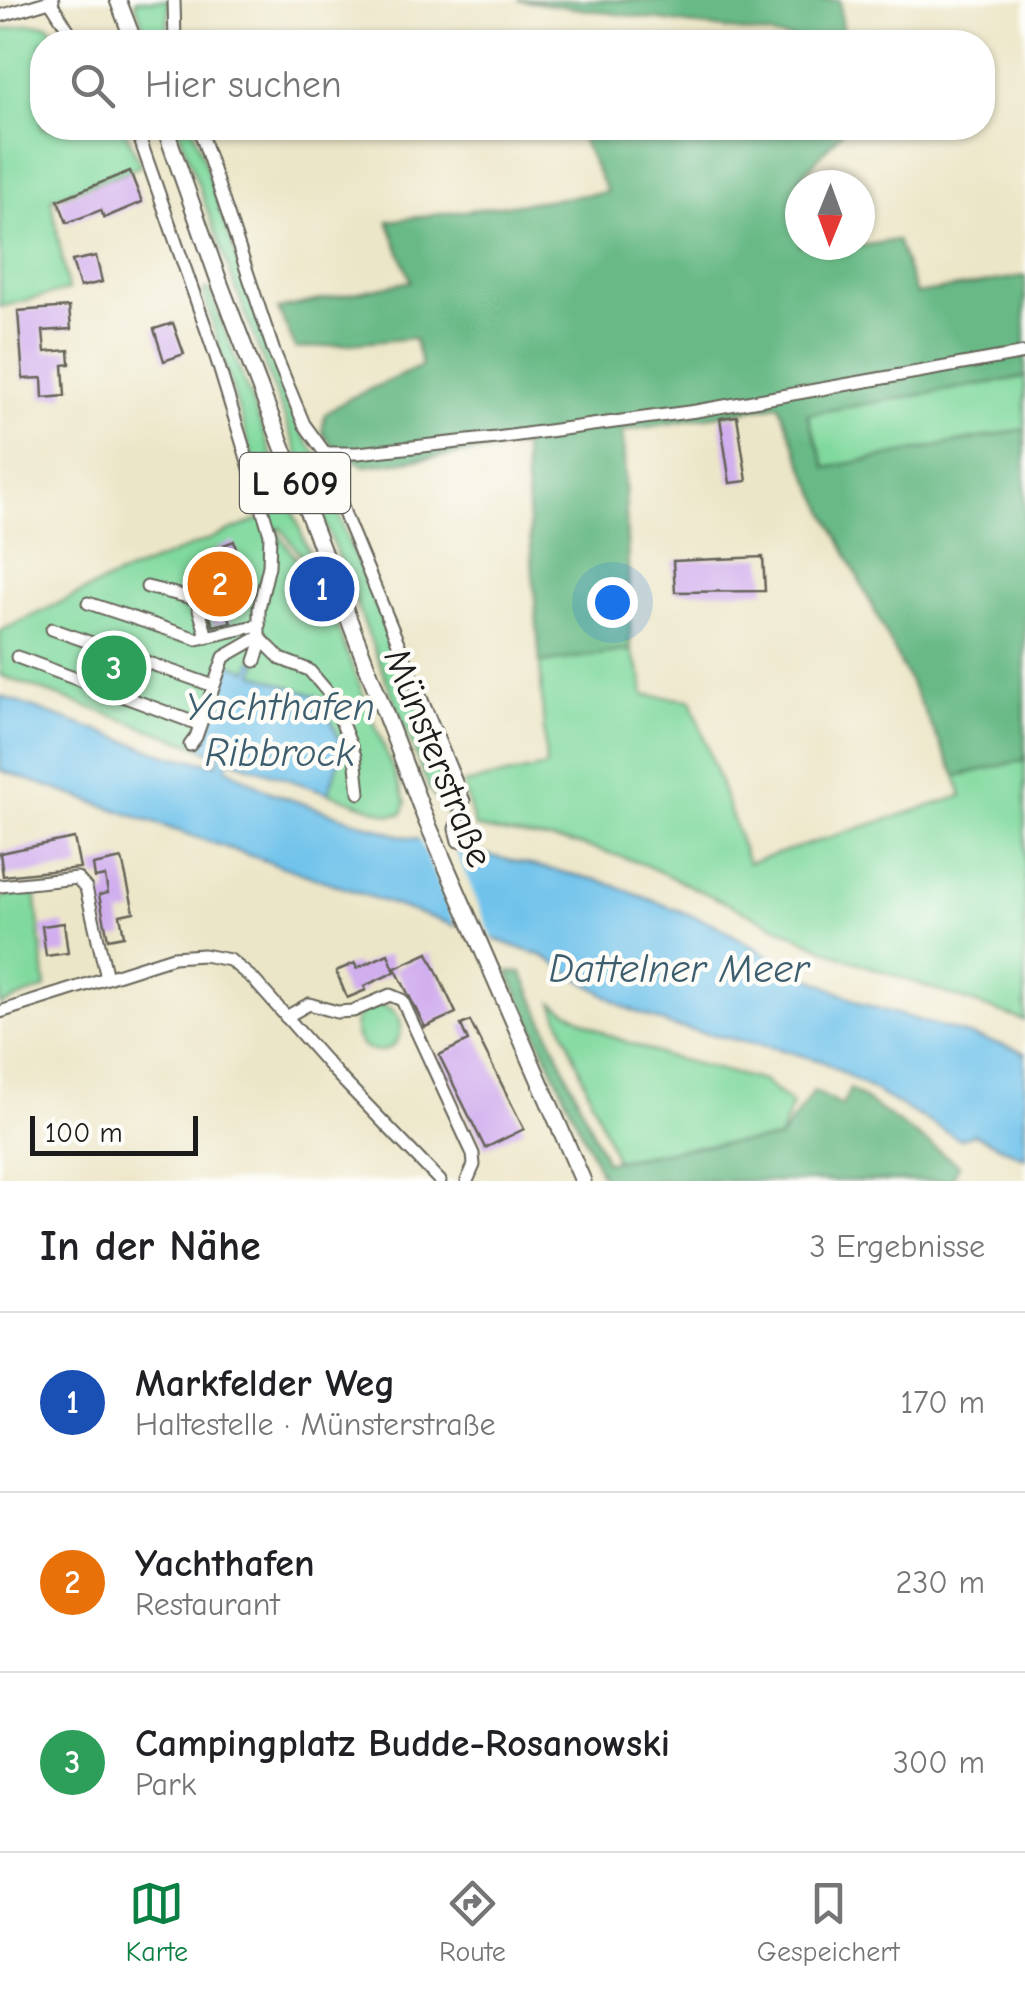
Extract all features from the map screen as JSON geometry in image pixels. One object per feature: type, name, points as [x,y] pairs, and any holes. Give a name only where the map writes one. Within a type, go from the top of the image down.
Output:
[{"type":"main road","points":[[118,0],[129,30]]},
{"type":"main road","name":"Münsterstraße","points":[[169,140],[240,338],[426,820],[584,1181]]},
{"type":"street","points":[[0,16],[52,0],[69,30]]},
{"type":"street","points":[[174,0],[174,30]]},
{"type":"street","points":[[140,140],[216,357],[272,538],[255,661]]},
{"type":"street","points":[[203,140],[273,349],[304,424],[324,453],[346,518],[464,801],[455,828],[458,841]]},
{"type":"street","points":[[324,453],[358,453],[696,412],[1025,352]]},
{"type":"street","points":[[146,586],[196,599],[207,637]]},
{"type":"street","points":[[88,603],[178,635],[260,634]]},
{"type":"street","points":[[52,629],[212,685]]},
{"type":"street","points":[[190,745],[224,657],[260,634]]},
{"type":"street","points":[[260,634],[281,659],[309,670],[330,696],[356,756],[359,793]]},
{"type":"street","points":[[16,657],[198,724]]},
{"type":"street","points":[[0,886],[77,878],[86,888],[107,978]]},
{"type":"street","points":[[0,1012],[173,958],[217,956],[230,960],[253,979],[440,1181]]},
{"type":"street","points":[[286,1017],[309,1004],[337,1012],[353,1011],[390,995],[402,1000],[472,1154],[474,1165],[467,1181]]},
{"type":"green space","points":[[169,0],[168,30],[145,30],[135,3]]},
{"type":"green space","points":[[518,0],[840,0],[843,30],[731,30]]},
{"type":"green space","points":[[30,24],[49,25],[52,30],[30,30],[30,140],[129,140],[141,166],[51,199],[68,290],[0,307],[0,31]]},
{"type":"green space","points":[[182,140],[197,140],[297,426],[320,460],[348,540],[455,791],[457,805],[448,815],[429,789],[269,377]]},
{"type":"green space","points":[[582,140],[834,140],[807,170],[785,170],[785,260],[875,260],[875,244],[897,240],[916,294],[1025,276],[1025,377],[807,414],[826,468],[1025,429],[1025,760],[956,776],[806,472],[779,405],[623,431],[631,650],[540,663],[523,446],[365,466],[335,449],[322,432],[325,414],[348,399],[422,366],[414,338],[296,349],[278,309],[411,281],[388,221],[607,192]]},
{"type":"green space","points":[[209,289],[320,582],[281,528],[276,530],[328,604],[406,803],[402,814],[390,815],[328,793],[343,750],[254,674],[258,662],[248,671],[229,664],[201,748],[0,675],[0,631],[115,577],[270,515],[203,292]]},
{"type":"green space","points":[[1025,377],[1025,429],[826,468],[807,413]]},
{"type":"green space","points":[[631,650],[642,677],[644,695],[691,700],[748,863],[962,796],[956,776],[1025,760],[1025,1021],[842,957],[645,865],[576,844],[475,827],[463,784],[546,767],[540,663]]},
{"type":"green space","points":[[35,891],[46,988],[0,1005],[0,897]]},
{"type":"green space","points":[[508,972],[522,972],[606,1162],[700,1146],[779,1139],[814,1091],[842,1106],[850,1089],[959,1165],[951,1181],[604,1181]]},
{"type":"green space","points":[[553,1003],[608,1035],[665,1056],[763,1081],[792,1104],[779,1139],[700,1146],[616,1160]]},
{"type":"green space","points":[[378,1005],[394,1012],[401,1028],[394,1044],[378,1051],[362,1044],[355,1028],[362,1012]]},
{"type":"water","name":"Dattelner Meer","points":[[252,660],[258,661],[254,674],[322,698],[343,750],[328,793],[229,759],[226,768],[272,793],[394,834],[602,881],[714,924],[863,1004],[1025,1053],[1025,1158],[974,1134],[959,1139],[824,1062],[672,1026],[624,1007],[543,956],[0,770],[0,696],[169,756],[217,764],[219,755],[201,748],[229,664],[248,671]]},
{"type":"pier","points":[[417,834],[451,840],[495,944],[458,931]]},
{"type":"building","points":[[130,171],[142,202],[104,218],[101,210],[67,223],[58,200]]},
{"type":"building","points":[[96,256],[102,282],[80,287],[72,261]]},
{"type":"building","points":[[69,307],[71,329],[43,331],[45,352],[69,350],[70,364],[63,365],[65,396],[43,398],[42,378],[23,379],[18,311]]},
{"type":"building","points":[[173,323],[184,354],[164,361],[154,329]]},
{"type":"building","points":[[737,416],[747,481],[730,483],[720,418]]},
{"type":"building","points":[[234,541],[248,589],[222,599],[231,622],[213,626],[197,575],[223,566],[216,548]]},
{"type":"building","points":[[763,557],[765,591],[675,592],[673,561]]},
{"type":"building","points":[[74,838],[80,868],[3,876],[0,853]]},
{"type":"building","points":[[122,859],[134,912],[120,915],[124,936],[108,939],[99,895],[108,893],[105,876],[95,878],[93,865]]},
{"type":"building","points":[[64,923],[68,953],[46,956],[42,926]]},
{"type":"building","points":[[428,953],[456,1013],[425,1027],[395,968]]},
{"type":"building","points":[[388,954],[395,972],[347,998],[336,971],[355,963],[357,968]]},
{"type":"building","points":[[470,1021],[524,1129],[485,1148],[439,1055],[468,1041],[461,1025]]},
{"type":"place","name":"Yachthafen","points":[[220,584]]},
{"type":"place","name":"Markfelder Weg","points":[[322,589]]},
{"type":"place","name":"Campingplatz Budde-Rosanowski","points":[[114,668]]},
{"type":"water label","name":"Yachthafen Ribbrock","points":[[280,730]]}]
